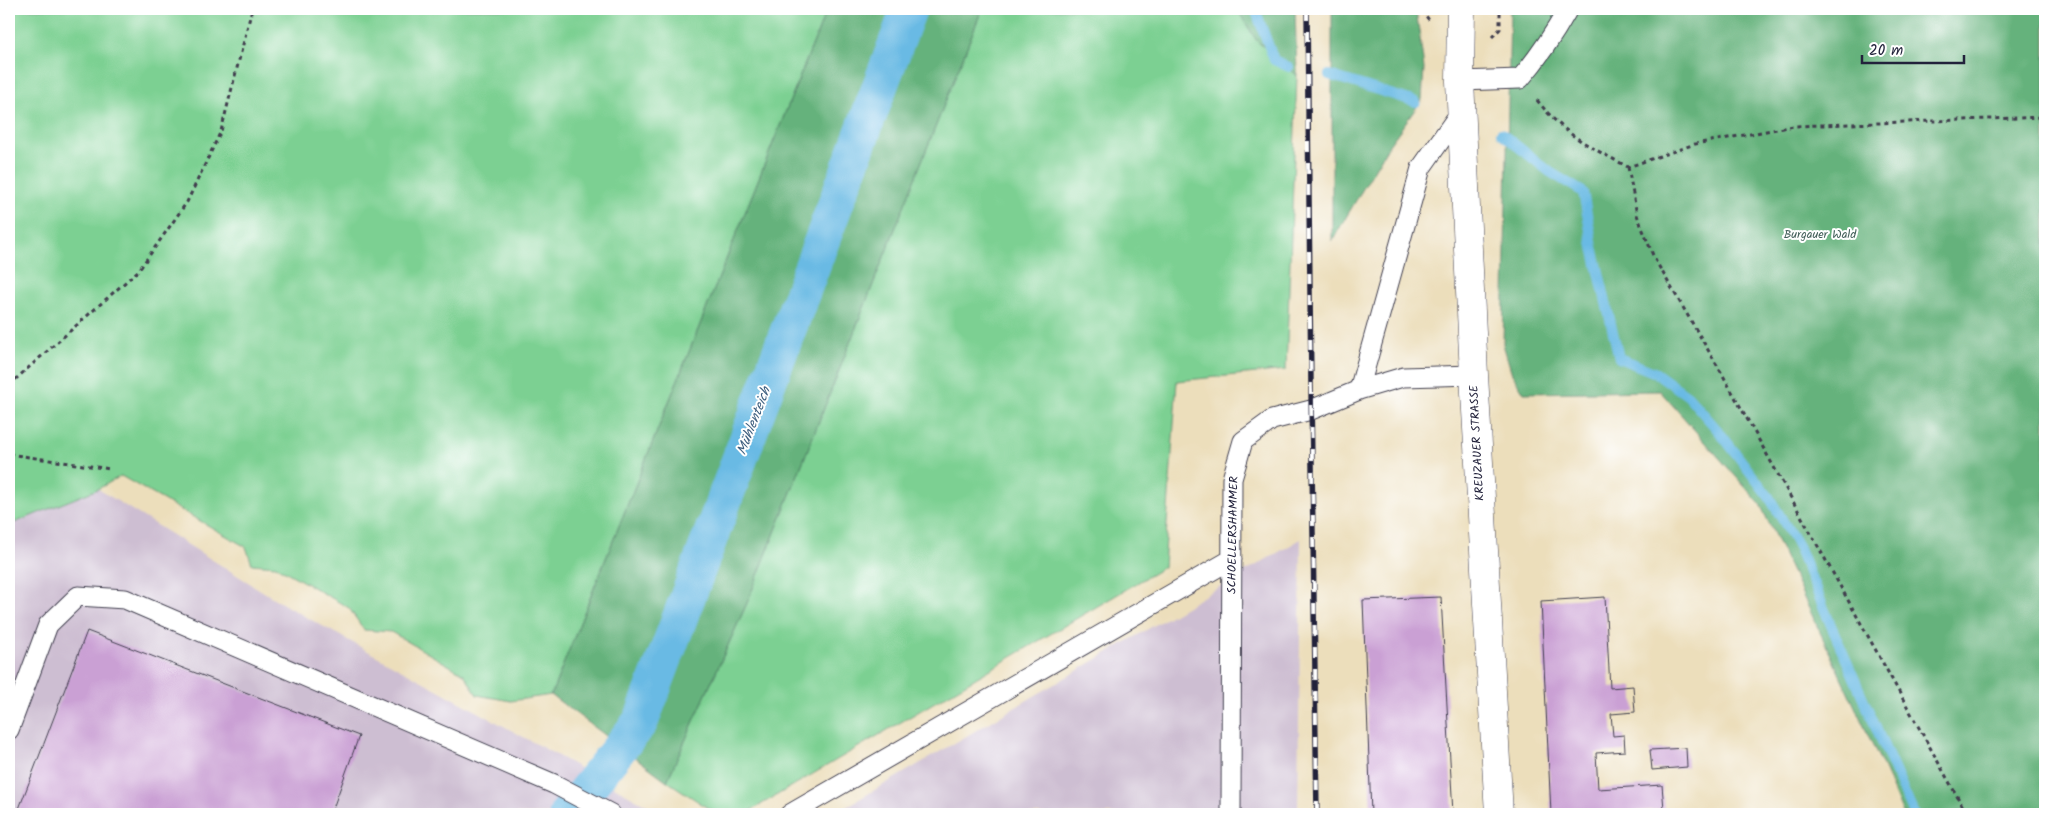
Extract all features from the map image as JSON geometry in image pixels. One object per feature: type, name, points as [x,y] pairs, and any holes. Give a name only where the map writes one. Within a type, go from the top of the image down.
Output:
[{"type":"main road","name":"KREUZAUER STRASSE","points":[[1461,9],[1460,76],[1474,376],[1499,814]]},
{"type":"lane","points":[[1460,76],[1520,79],[1550,40],[1568,9]]},
{"type":"lane","points":[[1359,390],[1421,168],[1462,110]]},
{"type":"lane","name":"SCHOELLERSHAMMER","points":[[1231,814],[1232,479],[1243,441],[1272,420],[1311,410],[1359,390],[1403,377],[1474,376]]},
{"type":"lane","points":[[790,814],[1232,559]]},
{"type":"lane","points":[[9,730],[48,624],[78,596],[125,600],[554,784],[608,813]]},
{"type":"path","points":[[9,384],[138,270],[187,202],[221,131],[252,9]]},
{"type":"path","points":[[1520,79],[1552,119],[1570,134],[1628,167],[1695,144],[1794,126],[2045,117]]},
{"type":"path","points":[[1628,167],[1637,215],[1654,258],[1722,372],[1968,814]]},
{"type":"path","points":[[9,454],[110,470]]},
{"type":"shaded area","points":[[98,489],[288,607],[663,814],[9,814],[9,525]]},
{"type":"shaded area","points":[[1301,539],[1298,814],[834,814]]},
{"type":"green space","points":[[9,9],[827,9],[551,695],[511,701],[477,695],[464,674],[391,632],[364,630],[349,608],[276,566],[252,564],[246,547],[121,476],[98,489],[9,525]]},
{"type":"green space","points":[[827,9],[982,9],[747,603],[667,781],[551,695]]},
{"type":"green space","points":[[982,9],[1237,9],[1257,41],[1297,75],[1286,370],[1177,381],[1164,567],[745,814],[717,814],[667,781],[747,603]]},
{"type":"green space","points":[[1237,9],[1295,9],[1297,75],[1257,41]]},
{"type":"green space","points":[[1332,9],[1416,9],[1424,68],[1422,100],[1389,145],[1332,241]]},
{"type":"green space","name":"Burgauer Wald","points":[[1510,9],[2045,9],[2045,814],[1903,814],[1885,771],[1760,504],[1660,391],[1524,393],[1512,374],[1503,344]]},
{"type":"building","points":[[1441,597],[1453,814],[1371,814],[1363,600]]},
{"type":"building","points":[[1605,597],[1610,688],[1633,686],[1635,712],[1611,714],[1613,736],[1624,735],[1625,751],[1596,753],[1598,789],[1662,785],[1664,809],[1604,814],[1551,814],[1541,601]]},
{"type":"building","points":[[87,631],[359,736],[331,814],[17,814]]},
{"type":"building","points":[[1686,748],[1687,767],[1652,770],[1650,750]]},
{"type":"waterway","name":"Mühlenteich","points":[[567,814],[641,721],[909,9]]},
{"type":"waterway","points":[[1255,9],[1274,60],[1289,67]]},
{"type":"waterway","points":[[1329,75],[1416,102]]},
{"type":"waterway","points":[[1501,133],[1550,172],[1583,192],[1593,247],[1619,358],[1656,373],[1688,396],[1721,434],[1769,497],[1798,546],[1914,814]]},
{"type":"railway","points":[[1307,9],[1317,814]]}]
